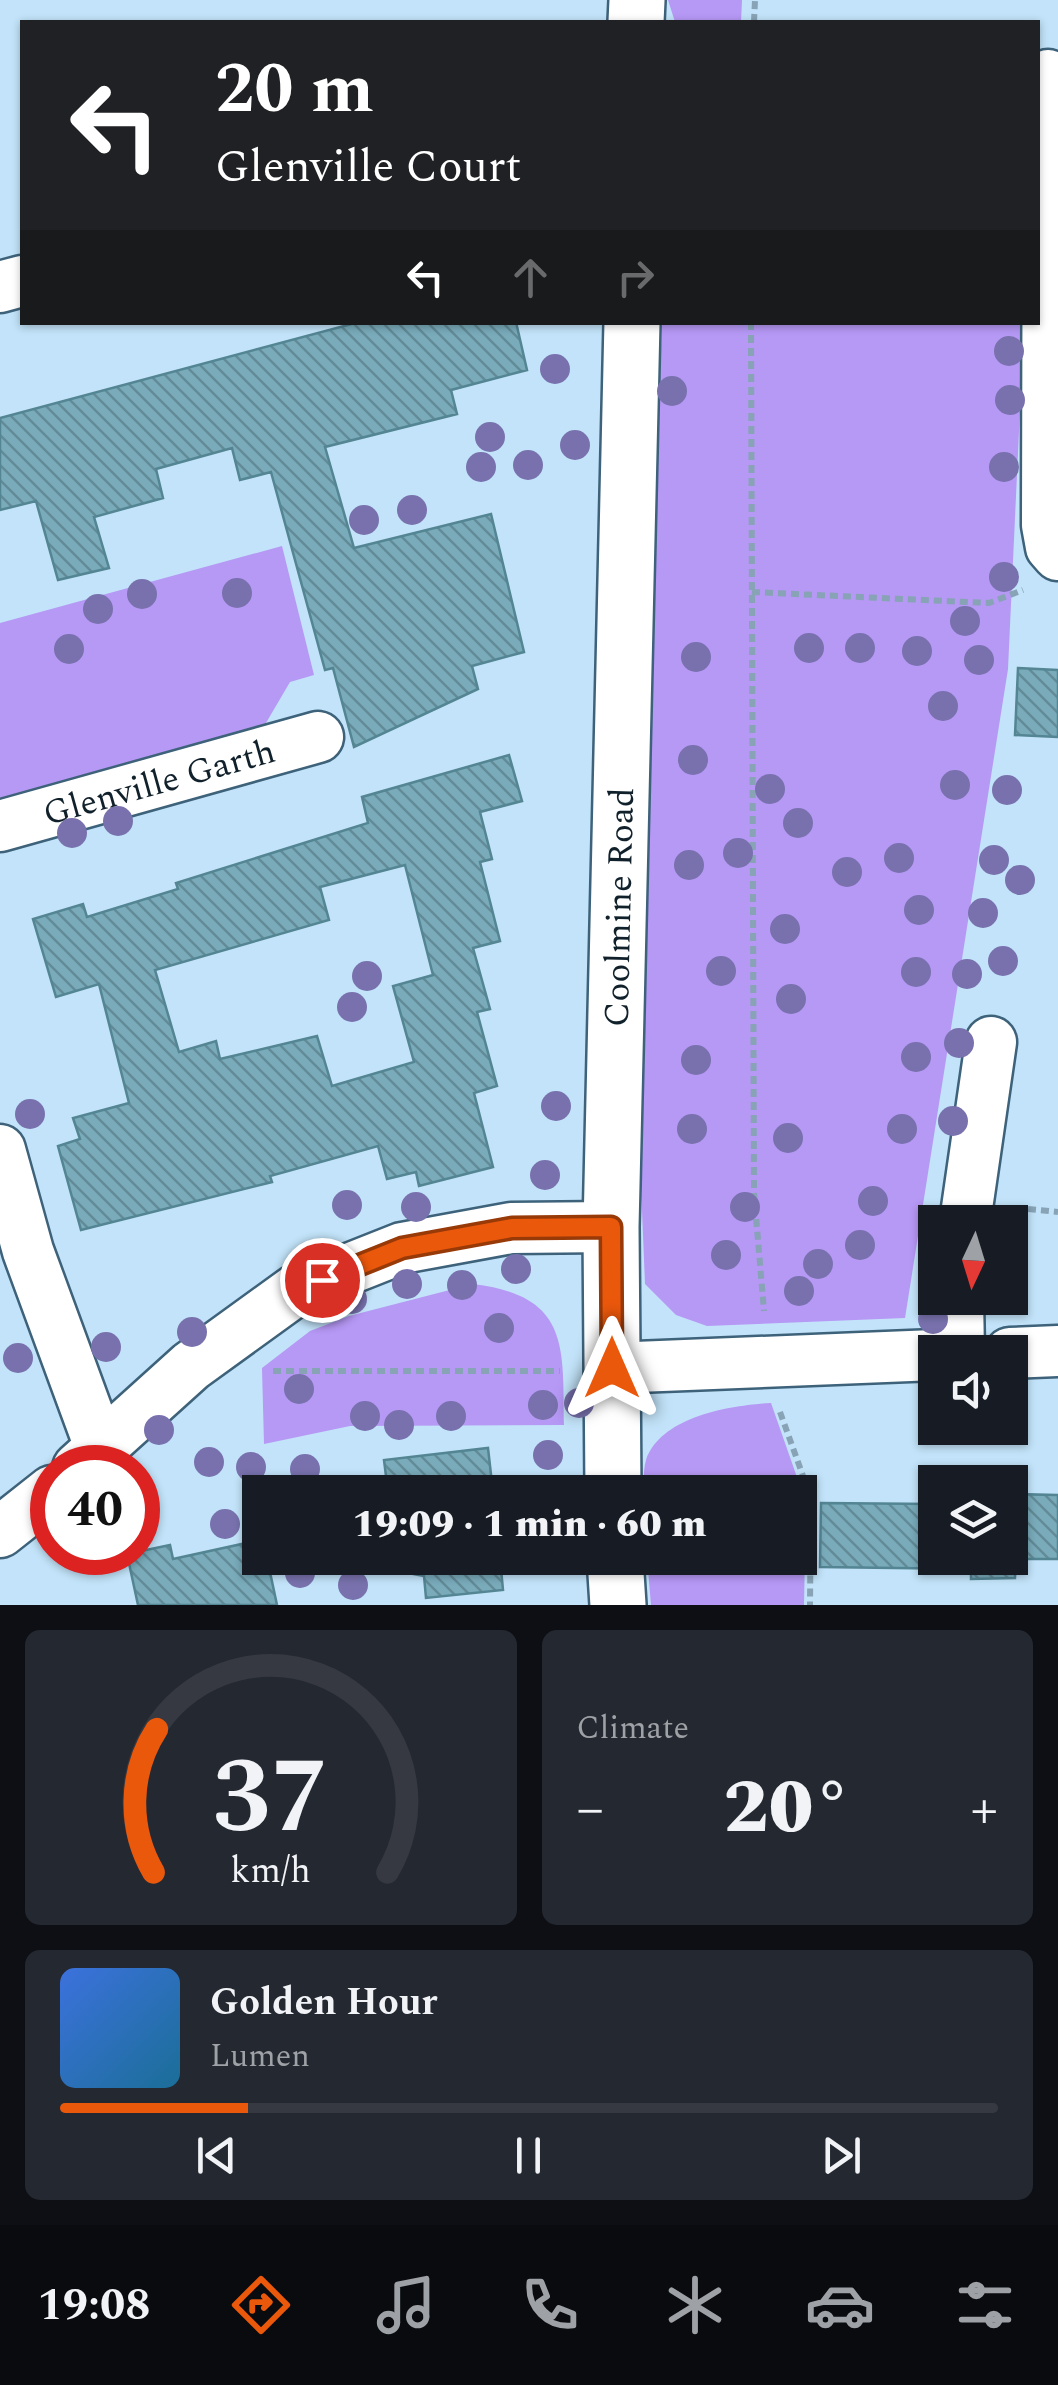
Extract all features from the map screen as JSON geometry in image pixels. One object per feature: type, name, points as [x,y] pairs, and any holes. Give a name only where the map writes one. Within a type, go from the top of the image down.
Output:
[{"type":"street","points":[[1046,570],[1051,546],[1047,525],[1051,307],[1048,74]]},
{"type":"street","name":"Coolmine Road","points":[[613,1475],[611,1227],[632,325]]},
{"type":"street","name":"Glenville Garth","points":[[0,826],[318,737]]},
{"type":"street","points":[[967,1205],[990,1042]]},
{"type":"street","points":[[0,1150],[85,1445]]},
{"type":"street","points":[[102,1445],[191,1366],[296,1290],[402,1248],[512,1228],[611,1227]]},
{"type":"street","points":[[1028,1352],[1058,1351]]},
{"type":"street","points":[[612,1368],[918,1356]]},
{"type":"street","points":[[0,1532],[30,1508]]},
{"type":"street","points":[[616,1575],[618,1605]]},
{"type":"path","points":[[751,325],[754,1192],[759,1282],[784,1428],[810,1498],[810,1605]]},
{"type":"path","points":[[752,592],[989,602],[1046,570]]},
{"type":"path","points":[[1028,1209],[1058,1212]]},
{"type":"path","points":[[268,1372],[612,1368]]},
{"type":"shaded area","points":[[668,0],[742,0],[741,20],[674,20]]},
{"type":"shaded area","points":[[662,325],[1024,325],[1008,669],[923,1205],[918,1205],[918,1236],[905,1318],[707,1326],[676,1315],[645,1284],[639,1136],[646,699]]},
{"type":"shaded area","points":[[282,546],[314,675],[290,682],[263,728],[0,798],[0,623]]},
{"type":"shaded area","points":[[473,1284],[504,1290],[528,1300],[544,1313],[560,1348],[564,1425],[350,1426],[264,1444],[262,1368],[310,1331],[349,1316]]},
{"type":"shaded area","points":[[771,1403],[796,1475],[644,1475],[646,1460],[666,1433],[700,1416]]},
{"type":"shaded area","points":[[648,1575],[805,1575],[804,1605],[651,1605]]},
{"type":"building","points":[[348,325],[517,325],[527,370],[451,390],[457,414],[325,447],[354,548],[491,514],[524,652],[472,666],[478,689],[354,747],[333,668],[325,670],[271,472],[240,480],[232,448],[156,469],[163,498],[94,517],[109,568],[58,580],[36,501],[0,510],[0,418]]},
{"type":"building","points":[[1018,668],[1058,670],[1058,737],[1015,735]]},
{"type":"building","points":[[509,755],[522,801],[480,812],[492,859],[480,862],[500,941],[473,948],[490,1009],[477,1012],[497,1086],[474,1093],[493,1167],[419,1186],[416,1172],[387,1179],[378,1146],[270,1176],[272,1182],[81,1230],[58,1146],[80,1139],[73,1118],[129,1103],[99,984],[56,997],[33,919],[83,904],[87,917],[178,889],[176,883],[368,823],[362,797]],"holes":[[[405,865],[433,975],[393,986],[414,1062],[332,1086],[317,1036],[220,1059],[216,1041],[179,1052],[155,970],[329,920],[320,887]]]},
{"type":"building","points":[[488,1448],[491,1475],[386,1475],[384,1460]]},
{"type":"building","points":[[1028,1494],[1058,1495],[1058,1559],[1028,1559]]},
{"type":"building","points":[[821,1503],[918,1504],[918,1568],[820,1567]]},
{"type":"building","points":[[242,1544],[242,1575],[271,1575],[277,1605],[138,1605],[132,1575],[160,1575],[160,1547],[170,1545],[173,1559]]},
{"type":"building","points":[[419,1575],[502,1575],[503,1590],[426,1598],[424,1576]]},
{"type":"building","points":[[971,1575],[1015,1575],[1015,1578],[971,1579]]},
{"type":"route","points":[[322,1280],[402,1248],[512,1228],[611,1227],[612,1368]]}]
